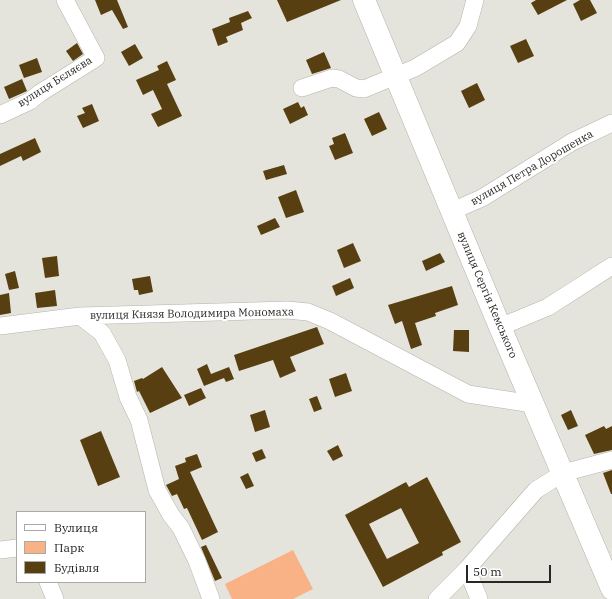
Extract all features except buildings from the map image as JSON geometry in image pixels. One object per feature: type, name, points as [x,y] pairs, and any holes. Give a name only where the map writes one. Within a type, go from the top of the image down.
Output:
[{"type":"highway","name":"вулиця Сергія Кемського","points":[[364,0],[500,327],[562,473],[611,582]]},
{"type":"street","name":"вулиця Бєляєва","points":[[0,115],[30,101],[40,93],[96,58],[65,0]]},
{"type":"street","points":[[302,88],[332,78],[339,79],[356,88],[364,89],[415,68],[457,43],[468,26],[475,0]]},
{"type":"street","name":"вулиця Петра Дорошенка","points":[[452,211],[482,198],[572,142],[612,123]]},
{"type":"street","points":[[500,327],[548,307],[612,266]]},
{"type":"street","name":"вулиця Князя Володимира Мономаха","points":[[0,326],[80,316],[287,310],[308,312],[330,321],[468,394],[533,404]]},
{"type":"street","points":[[80,316],[102,333],[117,360],[128,397],[139,420],[157,490],[171,515],[181,528],[197,560],[211,599]]},
{"type":"street","points":[[437,599],[467,569],[536,490],[562,473],[612,460]]},
{"type":"street","points":[[0,550],[16,548]]},
{"type":"street","points":[[467,569],[479,599]]},
{"type":"street","points":[[48,583],[55,599]]},
{"type":"green space","points":[[293,550],[313,589],[293,599],[232,599],[225,584]]}]
